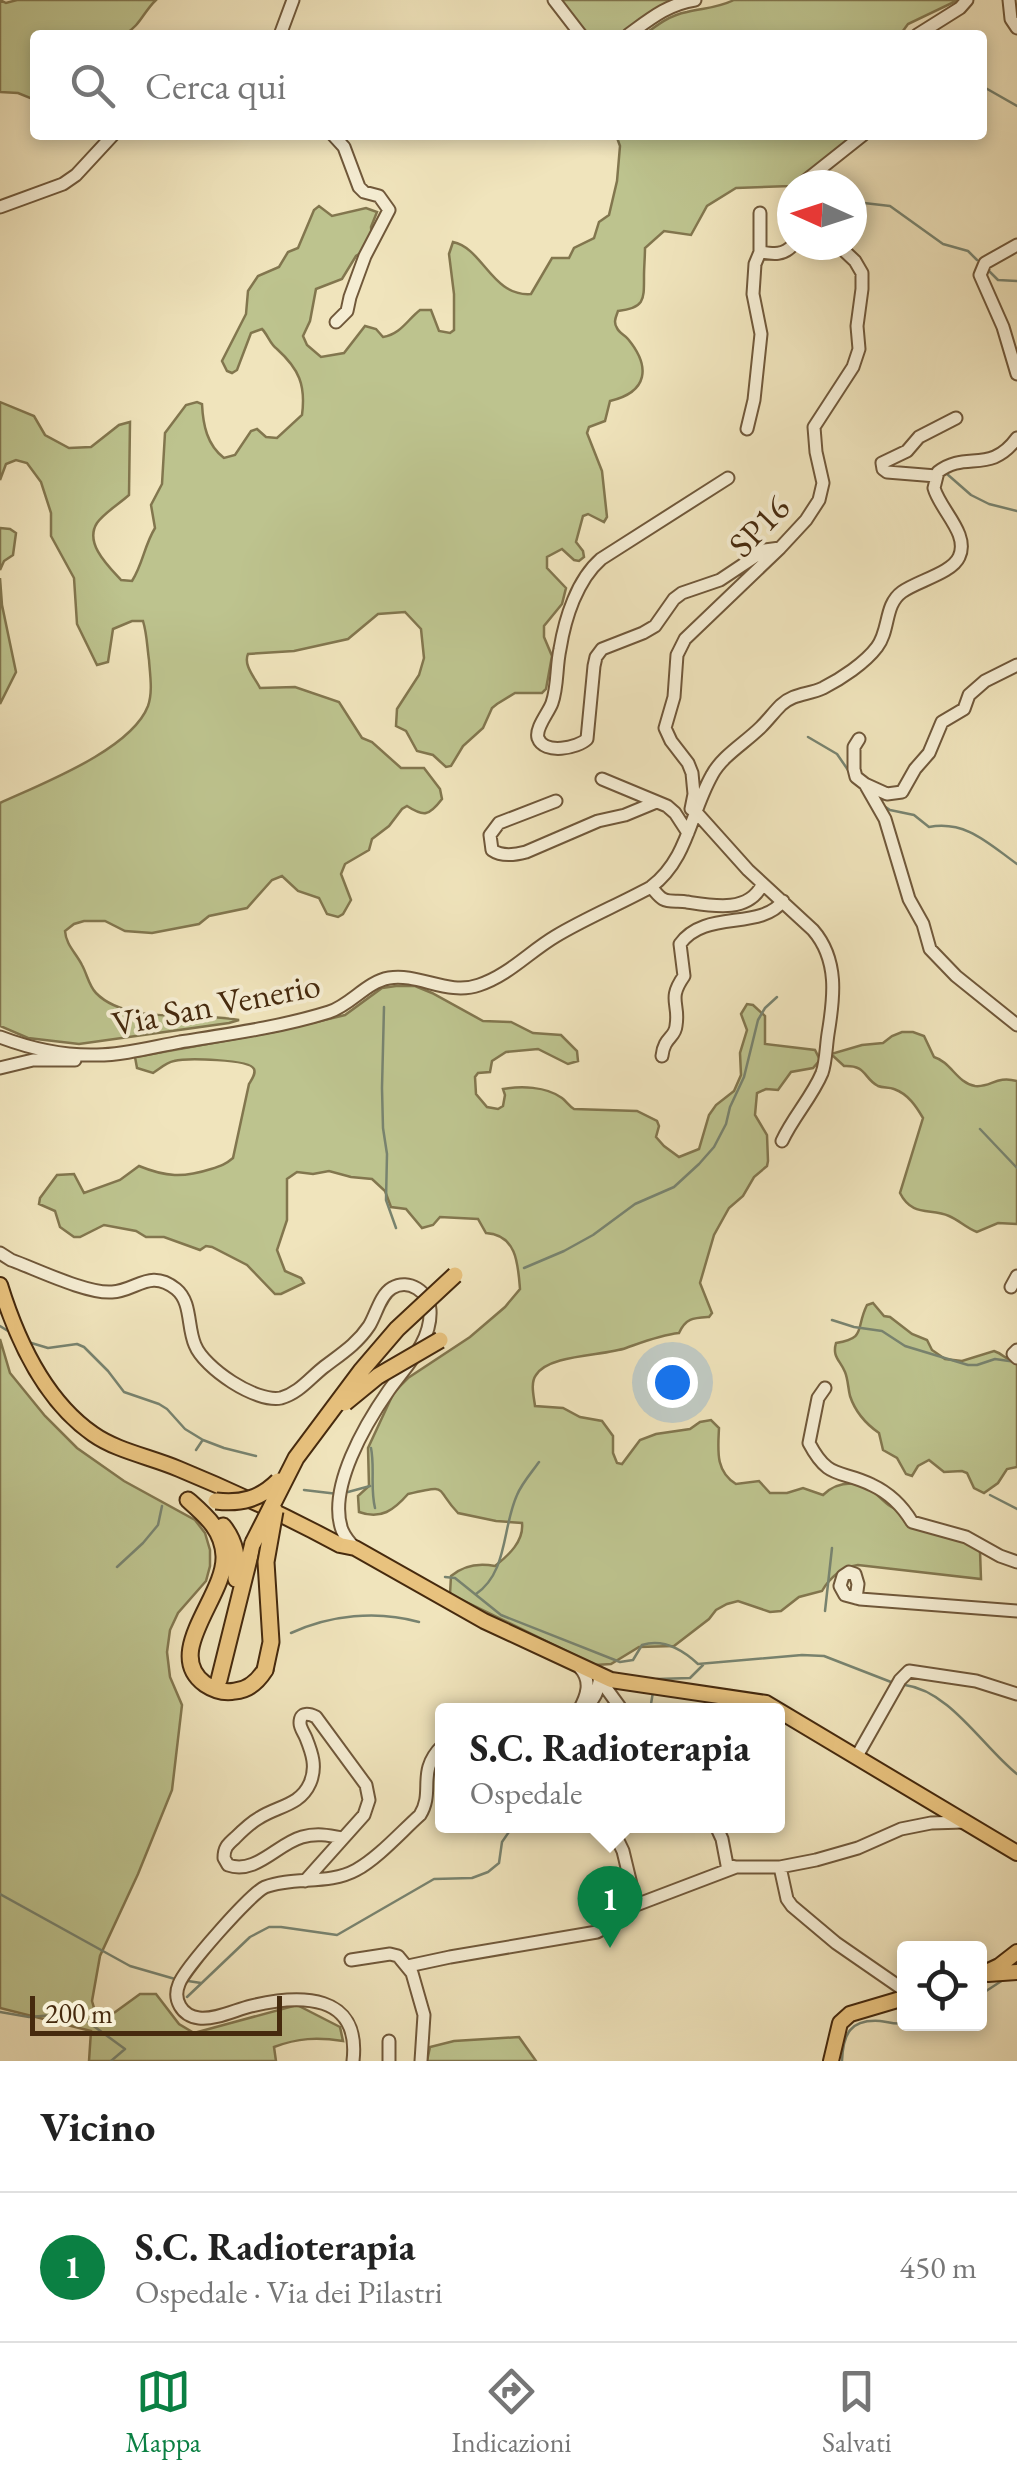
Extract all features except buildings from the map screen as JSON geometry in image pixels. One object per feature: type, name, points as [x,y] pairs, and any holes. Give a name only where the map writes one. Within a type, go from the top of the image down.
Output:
[{"type":"highway","points":[[188,1500],[244,1501],[276,1484],[361,1371],[455,1275]]},
{"type":"highway","points":[[320,1426],[378,1376],[445,1338]]},
{"type":"highway","points":[[219,1680],[252,1543],[296,1458]]},
{"type":"highway","points":[[188,1500],[216,1527],[224,1555],[221,1578],[190,1644],[193,1670],[216,1690],[247,1688],[265,1670],[271,1642],[268,1543],[296,1458]]},
{"type":"highway","points":[[188,1500],[215,1516],[234,1544],[238,1562],[235,1613]]},
{"type":"main road","points":[[0,1285],[19,1340],[46,1384],[62,1406],[95,1436],[255,1500],[355,1548],[484,1620],[578,1664],[601,1683],[766,1703]]},
{"type":"main road","points":[[785,1714],[1017,1853]]},
{"type":"main road","points":[[987,1972],[1017,1952]]},
{"type":"main road","points":[[831,2061],[840,2023],[850,2014],[897,2000]]},
{"type":"street","points":[[282,30],[293,0]]},
{"type":"street","points":[[554,0],[577,30]]},
{"type":"street","points":[[635,30],[678,2],[695,0]]},
{"type":"street","points":[[926,30],[968,0]]},
{"type":"street","points":[[1008,0],[1017,28]]},
{"type":"street","points":[[0,207],[63,184],[108,140]]},
{"type":"street","points":[[336,322],[348,311],[354,284],[389,210],[379,196],[359,187],[344,147],[337,140]]},
{"type":"street","points":[[819,170],[858,140]]},
{"type":"street","points":[[748,429],[761,334],[753,294],[760,252],[760,213]]},
{"type":"street","points":[[1017,245],[985,263],[980,276],[1004,328],[1017,374]]},
{"type":"street","points":[[760,252],[777,254]]},
{"type":"street","name":"SP16","points":[[688,833],[694,794],[692,773],[670,741],[666,728],[674,697],[677,655],[685,638],[780,548],[819,500],[823,483],[814,427],[853,367],[859,349],[862,273],[853,260]]},
{"type":"street","points":[[956,418],[919,438],[908,451],[882,463],[883,469],[936,476],[948,465],[995,458],[1017,438]]},
{"type":"street","name":"Via San Venerio","points":[[0,1037],[28,1046],[104,1055],[324,1014],[388,978],[450,988],[476,986],[518,964],[554,938],[651,887],[680,854],[717,768],[792,696],[823,688],[858,664],[878,646],[897,596],[958,560],[961,539],[936,496],[936,476]]},
{"type":"street","points":[[728,478],[589,569],[560,647],[553,700],[540,729],[540,740],[565,748],[584,742],[594,666],[602,649],[650,630],[682,593],[720,580],[765,550],[780,548]]},
{"type":"street","points":[[859,739],[854,747],[856,777],[887,794],[902,792],[929,753],[942,722],[964,709],[970,695],[985,681],[1017,664]]},
{"type":"street","points":[[602,779],[666,806],[688,833]]},
{"type":"street","points":[[865,784],[885,819],[909,899],[923,924],[930,949],[956,976],[1017,1024]]},
{"type":"street","points":[[556,801],[499,822],[490,834],[492,850],[514,855],[526,852],[598,820],[625,815],[654,803]]},
{"type":"street","points":[[696,812],[762,884],[821,939],[831,964],[834,991],[822,1072],[782,1141]]},
{"type":"street","points":[[651,887],[669,902],[727,906],[751,899],[762,884]]},
{"type":"street","points":[[662,1056],[665,1041],[677,1024],[675,990],[684,976],[682,940],[700,928],[772,912],[783,901]]},
{"type":"street","points":[[0,1068],[33,1060],[98,1062],[104,1055]]},
{"type":"street","points":[[0,1252],[11,1260],[95,1290],[121,1291],[147,1280],[174,1287],[187,1305],[191,1332],[201,1356],[237,1385],[266,1398],[282,1398],[299,1390],[350,1348],[372,1322],[387,1292],[396,1285],[410,1285],[424,1292],[430,1304],[428,1327],[412,1360],[379,1404],[348,1464],[339,1518],[346,1538],[355,1548]]},
{"type":"street","points":[[1017,1350],[1013,1354],[1017,1358]]},
{"type":"street","points":[[825,1388],[818,1398],[810,1443],[827,1469],[873,1485],[904,1508],[912,1522],[966,1537],[1017,1562]]},
{"type":"street","points":[[856,1598],[1017,1611]]},
{"type":"street","points":[[857,1756],[900,1680],[909,1672],[976,1681],[1017,1694]]},
{"type":"street","points":[[585,1703],[601,1683],[617,1703]]},
{"type":"street","points":[[305,1881],[368,1808],[366,1786],[316,1718],[306,1714],[300,1724],[314,1756],[314,1770],[304,1794],[250,1824],[226,1845],[224,1858],[232,1867],[241,1867],[256,1863],[306,1835],[342,1838]]},
{"type":"street","points":[[353,2061],[354,2036],[344,2017],[330,2004],[308,1999],[254,2005],[209,2018],[195,2018],[182,2008],[177,1988],[188,1968],[256,1893],[272,1886],[355,1871],[420,1816],[428,1768],[435,1757]]},
{"type":"street","points":[[719,1833],[726,1864],[780,1867],[858,1848],[901,1829],[964,1822]]},
{"type":"street","points":[[614,1833],[623,1851],[636,1905]]},
{"type":"street","points":[[408,1966],[596,1932],[636,1905],[736,1867]]},
{"type":"street","points":[[780,1867],[792,1906],[897,1985]]},
{"type":"street","points":[[350,1960],[390,1954],[408,1966],[424,2015],[420,2061]]},
{"type":"street","points":[[389,2061],[390,2041]]},
{"type":"green space","points":[[0,0],[156,0],[130,30],[30,30],[30,98],[0,92]]},
{"type":"green space","points":[[561,0],[671,0],[626,30],[585,30]]},
{"type":"green space","points":[[734,0],[958,0],[908,24],[904,30],[651,30],[675,15]]},
{"type":"green space","points":[[618,140],[849,140],[810,170],[777,170],[777,186],[736,188],[707,206],[691,235],[664,231],[645,248],[641,301],[633,308],[618,311],[615,322],[640,359],[642,377],[632,391],[610,401],[605,421],[589,427],[587,433],[602,471],[607,517],[604,522],[588,514],[583,516],[576,542],[584,557],[579,561],[562,549],[547,557],[547,568],[566,588],[562,604],[544,626],[552,656],[546,689],[542,693],[515,693],[497,704],[483,728],[446,767],[433,755],[417,751],[406,731],[396,726],[397,709],[419,675],[424,658],[421,629],[405,612],[378,614],[348,639],[294,651],[248,654],[248,667],[260,688],[295,687],[339,702],[362,738],[401,768],[424,768],[440,789],[442,799],[426,813],[407,806],[402,809],[372,839],[369,850],[345,864],[341,874],[351,900],[338,917],[327,914],[319,898],[298,891],[282,876],[272,880],[247,908],[209,916],[199,924],[152,933],[125,931],[105,921],[84,921],[65,931],[92,987],[109,1003],[164,1016],[239,1020],[79,1044],[28,1038],[0,1026],[0,803],[105,751],[138,722],[148,706],[151,689],[143,621],[113,629],[108,662],[97,665],[77,624],[74,578],[51,536],[51,513],[41,482],[27,463],[16,460],[6,464],[0,480],[0,402],[34,416],[45,435],[69,448],[91,447],[119,425],[130,422],[129,495],[100,519],[93,538],[110,568],[121,580],[132,581],[155,528],[151,505],[162,484],[165,433],[186,405],[202,404],[207,434],[224,458],[235,455],[251,431],[257,429],[266,437],[277,438],[302,415],[299,378],[262,329],[251,333],[237,370],[227,371],[222,361],[246,314],[248,291],[258,276],[279,267],[288,252],[298,248],[314,210],[319,206],[332,216],[366,208],[377,212],[367,249],[356,256],[342,279],[316,289],[303,336],[321,357],[344,353],[365,326],[376,329],[383,337],[389,335],[420,310],[431,310],[439,331],[454,330],[449,254],[453,242],[472,253],[507,288],[531,294],[552,258],[569,258],[574,248],[594,238],[599,222],[609,215],[617,181]]},
{"type":"green space","points":[[0,528],[16,533],[13,555],[0,570]]},
{"type":"green space","points":[[0,578],[16,672],[0,704]]},
{"type":"green space","points":[[415,986],[483,1021],[511,1022],[533,1033],[561,1035],[577,1051],[578,1061],[568,1064],[538,1049],[506,1052],[492,1061],[490,1072],[475,1077],[476,1094],[487,1107],[503,1106],[503,1089],[525,1087],[556,1094],[574,1109],[637,1111],[657,1121],[656,1137],[679,1157],[699,1149],[709,1115],[734,1091],[741,1075],[740,1053],[747,1030],[741,1014],[747,1004],[765,1016],[765,1044],[815,1050],[820,1060],[813,1068],[791,1072],[778,1090],[757,1093],[755,1115],[767,1135],[767,1166],[729,1208],[714,1235],[700,1283],[712,1313],[709,1317],[691,1320],[679,1333],[616,1351],[552,1363],[534,1378],[535,1406],[563,1408],[580,1417],[602,1421],[613,1436],[617,1463],[622,1464],[640,1440],[711,1420],[719,1428],[721,1466],[736,1484],[759,1481],[770,1493],[803,1488],[823,1495],[843,1484],[863,1485],[898,1511],[962,1536],[980,1551],[981,1579],[858,1565],[837,1574],[822,1591],[799,1597],[781,1611],[770,1612],[738,1601],[727,1604],[674,1646],[639,1647],[611,1664],[595,1665],[450,1594],[451,1576],[456,1572],[472,1566],[495,1566],[505,1557],[518,1542],[522,1523],[458,1513],[436,1489],[408,1494],[380,1514],[359,1512],[358,1496],[369,1486],[368,1448],[394,1392],[408,1378],[470,1337],[520,1289],[514,1252],[504,1239],[486,1233],[478,1219],[440,1217],[433,1225],[422,1228],[406,1209],[391,1207],[385,1191],[372,1179],[329,1171],[297,1172],[287,1179],[287,1220],[277,1250],[285,1271],[304,1283],[275,1294],[247,1265],[212,1247],[200,1250],[164,1237],[146,1237],[136,1231],[104,1225],[74,1237],[60,1227],[55,1211],[39,1204],[57,1175],[74,1174],[84,1193],[120,1180],[139,1166],[183,1175],[218,1167],[233,1158],[254,1069],[230,1061],[191,1060],[171,1062],[153,1073],[137,1068],[135,1057],[345,1015],[382,988]]},
{"type":"green space","points":[[902,1032],[924,1036],[934,1057],[969,1084],[1017,1081],[1017,1224],[998,1223],[977,1232],[949,1216],[910,1206],[900,1193],[923,1118],[903,1094],[878,1086],[861,1070],[844,1066],[831,1054],[883,1043]]},
{"type":"green space","points":[[873,1303],[884,1316],[927,1340],[932,1350],[945,1359],[962,1361],[994,1351],[1017,1362],[1017,1467],[1007,1469],[998,1483],[984,1493],[974,1488],[967,1473],[944,1472],[929,1460],[918,1466],[912,1476],[906,1474],[897,1458],[883,1450],[879,1433],[855,1407],[835,1348],[836,1343],[856,1335],[867,1305]]},
{"type":"green space","points":[[0,1339],[10,1373],[45,1416],[77,1448],[124,1481],[195,1520],[205,1533],[210,1550],[206,1581],[178,1613],[170,1630],[170,1677],[182,1705],[172,1790],[100,1956],[92,2001],[97,2018],[107,2018],[140,1994],[156,1994],[179,2024],[194,2033],[297,2005],[340,2027],[343,2041],[308,2039],[283,2044],[274,2047],[276,2061],[89,2061],[91,2031],[0,2008]]},
{"type":"green space","points":[[519,2037],[536,2061],[427,2061],[430,2047],[454,2041]]},
{"type":"waterway","points":[[987,89],[1017,106]]},
{"type":"waterway","points":[[867,203],[890,206],[943,244],[968,251],[977,260]]},
{"type":"waterway","points":[[988,270],[998,280],[1017,281]]},
{"type":"waterway","points":[[947,474],[971,495],[1017,511]]},
{"type":"waterway","points":[[808,737],[837,754],[848,770]]},
{"type":"waterway","points":[[884,806],[914,815],[929,827],[966,830],[1017,864]]},
{"type":"waterway","points":[[524,1268],[564,1251],[635,1204],[674,1187],[699,1164],[726,1124],[744,1077],[758,1020],[777,997]]},
{"type":"waterway","points":[[384,1007],[386,1200],[396,1228]]},
{"type":"waterway","points":[[980,1129],[1017,1168]]},
{"type":"waterway","points":[[832,1320],[882,1331],[905,1346],[968,1365],[995,1359],[1016,1362]]},
{"type":"waterway","points":[[0,1326],[8,1331]]},
{"type":"waterway","points":[[28,1342],[48,1348],[77,1344],[84,1347],[124,1392],[159,1404],[203,1440],[256,1456]]},
{"type":"waterway","points":[[196,1450],[202,1441]]},
{"type":"waterway","points":[[371,1448],[375,1508]]},
{"type":"waterway","points":[[476,1594],[494,1574],[517,1495],[539,1462]]},
{"type":"waterway","points":[[348,1492],[370,1486]]},
{"type":"waterway","points":[[304,1490],[338,1494]]},
{"type":"waterway","points":[[990,1495],[1017,1509]]},
{"type":"waterway","points":[[117,1567],[158,1525],[162,1506]]},
{"type":"waterway","points":[[825,1611],[832,1548]]},
{"type":"waterway","points":[[445,1577],[455,1578],[501,1615],[620,1662],[633,1660],[642,1645],[658,1643],[679,1650],[698,1664],[824,1656],[891,1682]]},
{"type":"waterway","points":[[291,1633],[354,1616],[387,1616],[419,1622]]},
{"type":"waterway","points":[[657,1679],[690,1678],[703,1665]]},
{"type":"waterway","points":[[905,1685],[921,1689],[951,1709],[1017,1774]]},
{"type":"waterway","points":[[651,1703],[653,1692]]},
{"type":"waterway","points":[[187,1997],[250,1937],[269,1927],[337,1935],[434,1879],[472,1878],[488,1872],[499,1863],[502,1842],[508,1833]]},
{"type":"waterway","points":[[0,1894],[130,1966],[175,1979]]},
{"type":"waterway","points":[[987,1990],[1003,1980]]},
{"type":"waterway","points":[[188,1981],[201,1983]]},
{"type":"waterway","points":[[0,2012],[29,2017],[66,2014],[84,2019],[125,2049],[111,2061]]},
{"type":"waterway","points":[[842,2061],[844,2043],[855,2026],[870,2021],[897,2024]]},
{"type":"place","name":"S.C. Radioterapia","points":[[610,1948]]}]
